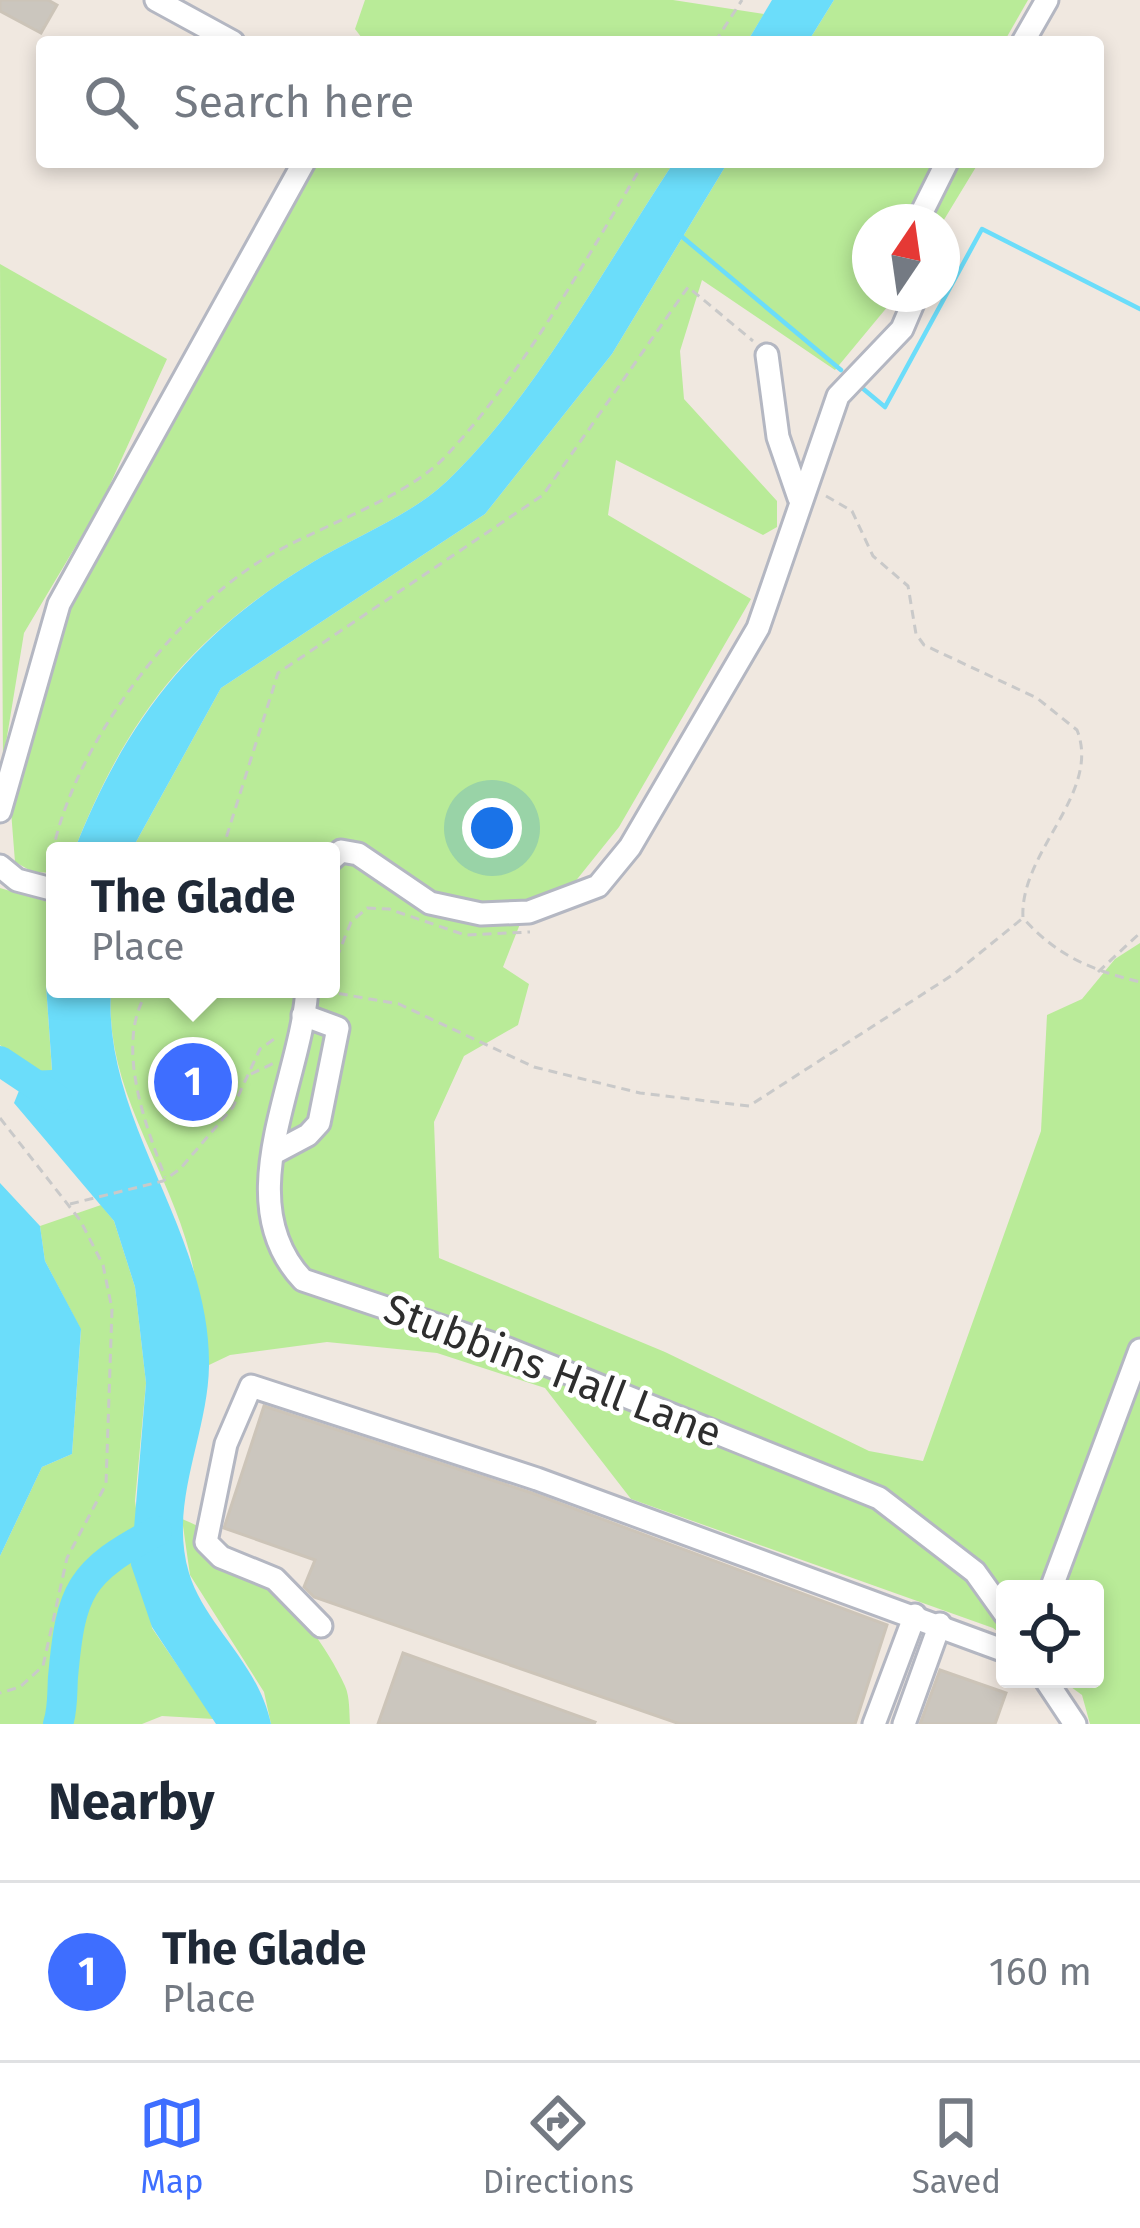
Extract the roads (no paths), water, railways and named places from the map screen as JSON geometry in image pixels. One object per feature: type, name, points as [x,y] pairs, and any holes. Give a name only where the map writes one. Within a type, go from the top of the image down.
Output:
[{"type":"lane","points":[[156,0],[221,36]]},
{"type":"lane","points":[[1026,36],[1047,0]]},
{"type":"lane","points":[[0,811],[59,604],[301,168]]},
{"type":"lane","points":[[924,204],[943,168]]},
{"type":"lane","points":[[340,852],[358,854],[410,893],[458,910],[504,914],[552,906],[598,886],[630,847],[758,628],[802,489],[838,396],[902,328],[909,312]]},
{"type":"lane","points":[[767,355],[778,436],[802,489]]},
{"type":"lane","points":[[0,866],[17,880],[46,888]]},
{"type":"lane","points":[[275,1151],[308,1136],[319,1123],[338,1028],[303,1004]]},
{"type":"lane","name":"Stubbins Hall Lane","points":[[303,1004],[267,1207],[284,1260],[302,1280],[508,1349],[879,1498],[975,1572],[996,1601]]},
{"type":"lane","points":[[1054,1580],[1140,1350]]},
{"type":"lane","points":[[321,1626],[275,1579],[221,1557],[206,1542],[226,1444],[251,1386],[537,1479],[996,1647]]},
{"type":"lane","points":[[874,1724],[915,1615]]},
{"type":"lane","points":[[904,1724],[940,1624]]},
{"type":"lane","points":[[1051,1688],[1075,1724]]},
{"type":"water","points":[[772,0],[834,0],[812,36],[751,36]]},
{"type":"water","points":[[670,168],[724,168],[612,354],[485,514],[221,688],[136,842],[78,842],[116,761],[141,721],[198,651],[270,590],[400,515],[446,482],[509,411],[568,329]]},
{"type":"water","points":[[47,998],[111,998],[113,1038],[123,1085],[193,1269],[205,1317],[207,1392],[183,1521],[189,1573],[207,1610],[255,1682],[271,1724],[216,1724],[152,1627],[131,1565],[146,1383],[135,1287],[114,1221],[14,1103],[27,1071],[52,1070]]},
{"type":"water","points":[[0,1183],[40,1226],[45,1261],[81,1329],[72,1454],[42,1467],[0,1556]]},
{"type":"waterway","points":[[861,387],[885,407],[982,229],[1140,309]]},
{"type":"waterway","points":[[680,235],[841,370]]},
{"type":"waterway","points":[[0,1061],[57,1099]]},
{"type":"waterway","points":[[58,1724],[70,1623],[84,1587],[111,1559],[157,1531]]},
{"type":"place","name":"The Glade","points":[[193,1082]]}]
